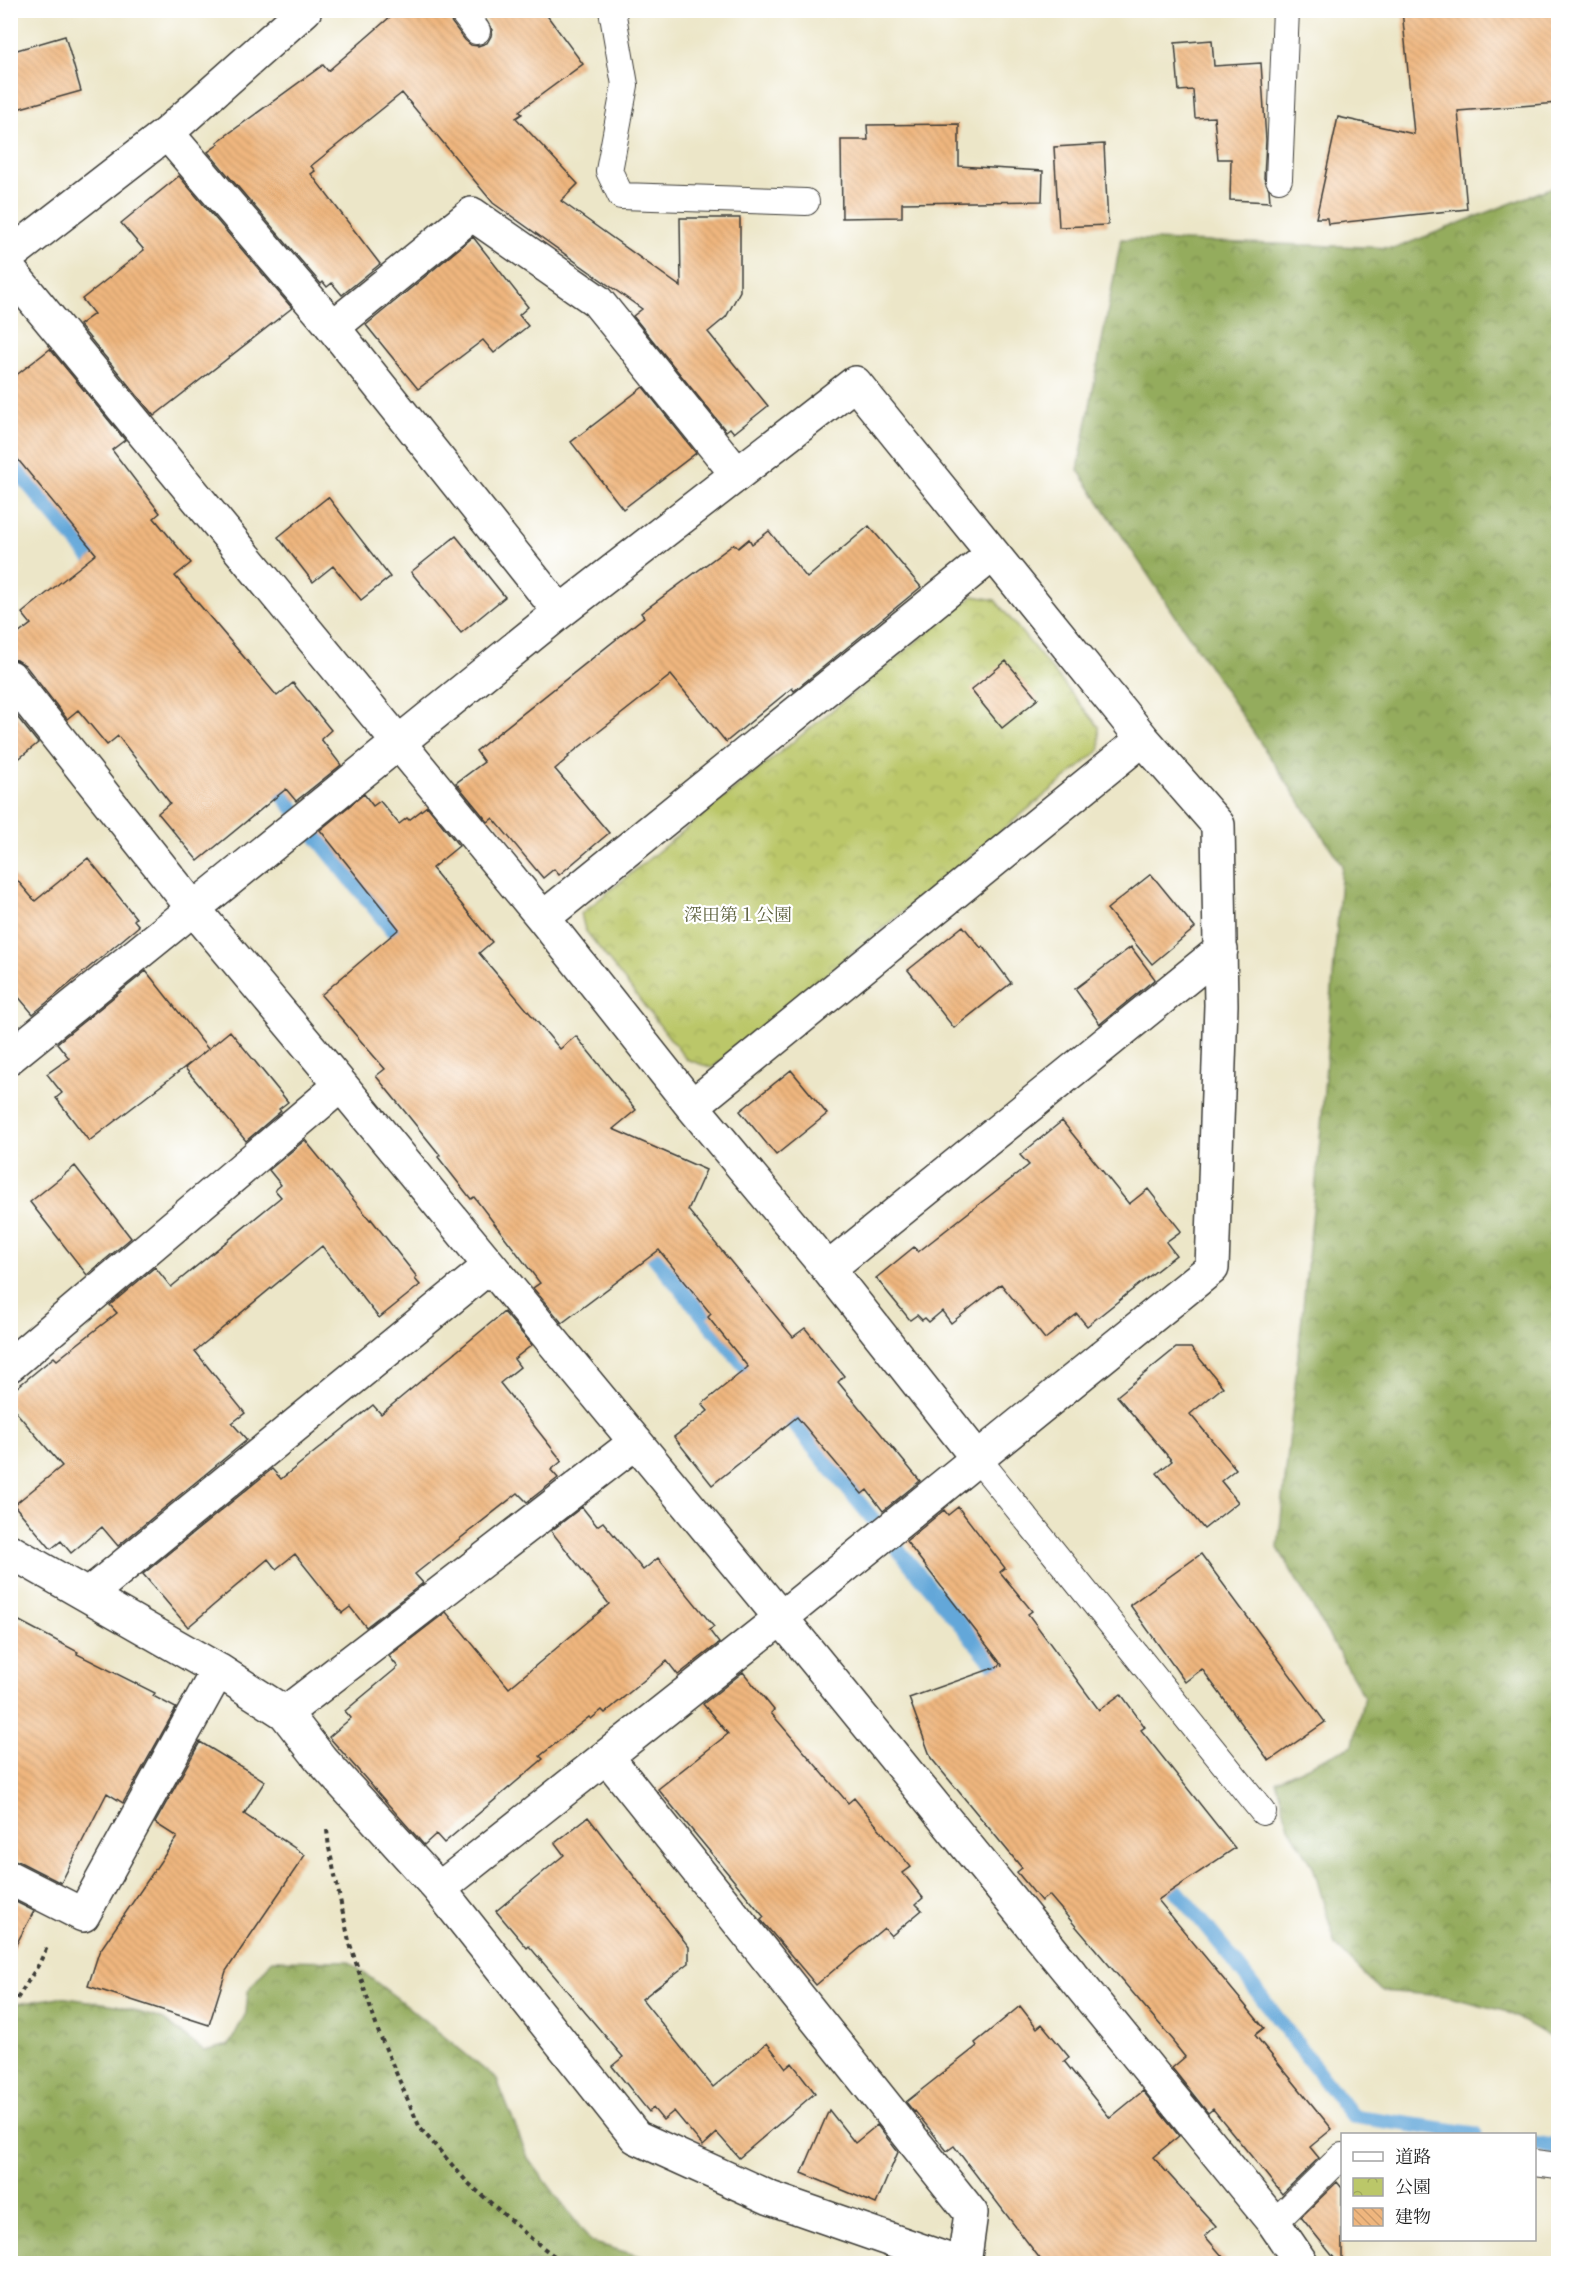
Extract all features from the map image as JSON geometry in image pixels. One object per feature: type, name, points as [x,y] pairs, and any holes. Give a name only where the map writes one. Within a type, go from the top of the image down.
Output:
[{"type":"street","points":[[10,255],[167,133],[305,10]]},
{"type":"street","points":[[167,133],[333,327],[560,612]]},
{"type":"street","points":[[333,327],[472,214],[597,301],[737,474]]},
{"type":"street","points":[[10,271],[543,918],[692,1106],[828,1269],[978,1458]]},
{"type":"street","points":[[14,1049],[560,612],[855,383],[1143,740],[1218,825],[1221,1005],[1212,1269],[781,1618],[439,1889]]},
{"type":"street","points":[[543,918],[993,554]]},
{"type":"street","points":[[10,677],[193,908],[781,1618],[1274,2223],[1302,2264]]},
{"type":"street","points":[[692,1106],[1143,740]]},
{"type":"street","points":[[828,1269],[1221,950]]},
{"type":"street","points":[[10,1365],[341,1085]]},
{"type":"street","points":[[88,1596],[490,1266]]},
{"type":"street","points":[[285,1713],[636,1442]]},
{"type":"street","points":[[10,1551],[218,1670],[285,1713],[320,1758],[439,1889],[636,2137],[770,2198],[962,2264],[971,2213],[607,1757]]},
{"type":"street","points":[[10,1878],[83,1915],[218,1670]]},
{"type":"lane","points":[[461,10],[477,31]]},
{"type":"lane","points":[[612,10],[625,85],[609,171],[621,196],[806,202]]},
{"type":"lane","points":[[1279,179],[1286,10]]},
{"type":"lane","points":[[978,1458],[1263,1812]]},
{"type":"lane","points":[[1274,2223],[1341,2157]]},
{"type":"lane","points":[[1536,2163],[1558,2166]]},
{"type":"path","points":[[326,1825],[328,1848],[350,1941],[378,2031],[420,2128],[467,2181],[533,2240],[565,2264]]},
{"type":"path","points":[[10,2003],[15,2002],[39,1964],[66,1907]]},
{"type":"green space","points":[[1558,185],[1558,2042],[1505,2011],[1445,1996],[1381,1991],[1336,1946],[1313,1866],[1289,1827],[1276,1781],[1353,1745],[1364,1696],[1278,1548],[1319,1152],[1342,865],[1078,470],[1121,239],[1396,248]]},
{"type":"green space","name":"深田第１公園","points":[[973,596],[995,600],[1099,727],[1100,750],[712,1068],[686,1059],[585,930],[581,914]]},
{"type":"green space","points":[[272,1960],[348,1961],[397,1998],[497,2080],[528,2158],[591,2242],[663,2263],[11,2263],[11,2005],[59,1997],[116,2005],[164,2020],[204,2051],[229,2045],[246,2013],[248,1991]]},
{"type":"building","points":[[398,10],[446,10],[449,19],[465,40],[471,45],[478,46],[487,43],[492,30],[480,10],[543,10],[583,64],[519,111],[522,114],[516,118],[578,184],[561,201],[681,287],[680,218],[740,218],[740,291],[726,317],[708,332],[768,406],[734,433],[730,428],[726,431],[633,316],[642,309],[493,203],[402,93],[311,166],[315,171],[311,174],[380,264],[342,295],[332,283],[327,287],[323,282],[321,284],[208,152],[219,144],[217,142],[323,65],[328,71]]},
{"type":"building","points":[[1402,10],[1558,10],[1558,103],[1458,111],[1467,209],[1328,224],[1327,218],[1316,218],[1338,117],[1414,134]]},
{"type":"building","points":[[65,36],[81,91],[10,111],[10,52]]},
{"type":"building","points":[[1212,40],[1214,66],[1261,63],[1266,140],[1264,178],[1269,189],[1270,202],[1230,200],[1231,159],[1218,159],[1214,117],[1195,118],[1193,90],[1179,91],[1175,43]]},
{"type":"building","points":[[959,124],[959,166],[1043,171],[1042,201],[902,203],[902,217],[842,218],[841,140],[868,140],[867,125]]},
{"type":"building","points":[[1104,144],[1108,225],[1059,227],[1054,147]]},
{"type":"building","points":[[179,176],[292,308],[154,416],[79,325],[94,314],[82,299],[144,250],[121,223]]},
{"type":"building","points":[[473,237],[528,307],[519,315],[528,326],[494,353],[483,340],[418,389],[366,325]]},
{"type":"building","points":[[50,349],[125,440],[112,450],[160,513],[154,518],[191,563],[175,576],[277,696],[293,683],[331,730],[321,739],[341,765],[296,801],[286,789],[198,861],[158,813],[170,803],[118,736],[107,745],[78,710],[67,719],[25,665],[10,659],[10,640],[31,624],[22,613],[96,554],[10,450],[10,380]]},
{"type":"building","points":[[643,387],[696,453],[623,509],[571,442]]},
{"type":"building","points":[[328,497],[390,577],[361,600],[333,566],[313,582],[278,537]]},
{"type":"building","points":[[869,526],[921,587],[794,691],[792,688],[726,742],[671,675],[568,756],[555,769],[609,833],[559,875],[554,869],[543,878],[493,818],[488,822],[456,783],[484,762],[476,751],[644,617],[641,613],[734,544],[738,548],[749,539],[752,544],[769,531],[807,578]]},
{"type":"building","points":[[456,536],[505,597],[461,633],[411,572]]},
{"type":"building","points":[[1006,661],[1038,699],[1002,728],[971,690]]},
{"type":"building","points":[[10,708],[38,743],[10,766]]},
{"type":"building","points":[[364,794],[373,806],[380,801],[399,824],[407,818],[409,820],[427,806],[459,846],[432,868],[492,942],[479,953],[560,1049],[576,1036],[636,1110],[613,1129],[706,1170],[688,1210],[793,1337],[805,1328],[844,1376],[838,1382],[920,1481],[883,1511],[867,1490],[862,1494],[797,1417],[712,1485],[674,1437],[708,1411],[702,1404],[748,1367],[708,1317],[711,1314],[659,1250],[562,1323],[533,1288],[540,1283],[474,1197],[471,1199],[438,1157],[440,1155],[376,1076],[385,1069],[321,995],[399,929],[320,830]]},
{"type":"building","points":[[88,858],[136,918],[134,920],[139,926],[33,1014],[10,987],[10,872],[35,901]]},
{"type":"building","points":[[1151,874],[1195,928],[1152,964],[1107,909]]},
{"type":"building","points":[[963,926],[981,948],[983,946],[1011,983],[954,1028],[908,970]]},
{"type":"building","points":[[1131,947],[1155,979],[1100,1024],[1075,989]]},
{"type":"building","points":[[146,971],[208,1049],[230,1031],[288,1102],[279,1109],[281,1111],[246,1141],[185,1068],[207,1050],[89,1141],[56,1098],[62,1093],[47,1074],[69,1058],[57,1043]]},
{"type":"building","points":[[791,1070],[827,1114],[776,1155],[740,1111]]},
{"type":"building","points":[[1062,1121],[1129,1204],[1148,1189],[1181,1231],[1166,1242],[1176,1255],[1087,1326],[1077,1314],[1045,1339],[1001,1284],[951,1323],[942,1311],[929,1322],[917,1315],[910,1320],[876,1278],[914,1247],[918,1252],[1029,1165],[1020,1155]]},
{"type":"building","points":[[305,1140],[417,1277],[415,1279],[420,1285],[379,1318],[322,1246],[195,1351],[245,1413],[232,1423],[247,1440],[118,1546],[102,1527],[71,1553],[61,1541],[51,1549],[14,1505],[62,1466],[10,1405],[10,1393],[54,1357],[57,1360],[117,1313],[110,1305],[155,1267],[171,1287],[281,1197],[275,1190],[281,1185],[269,1170]]},
{"type":"building","points":[[75,1166],[131,1238],[87,1275],[30,1202]]},
{"type":"building","points":[[504,1312],[532,1345],[514,1359],[520,1367],[500,1383],[562,1461],[551,1470],[558,1478],[527,1502],[518,1493],[415,1574],[423,1583],[366,1627],[350,1607],[342,1613],[295,1554],[276,1569],[268,1559],[188,1627],[143,1574],[272,1469],[281,1479],[373,1405],[381,1414]]},
{"type":"building","points":[[1176,1348],[1191,1348],[1223,1387],[1190,1414],[1236,1469],[1221,1481],[1238,1502],[1204,1529],[1157,1473],[1172,1461],[1117,1396]]},
{"type":"building","points":[[582,1507],[597,1526],[603,1522],[643,1570],[658,1558],[714,1627],[709,1630],[719,1643],[678,1675],[667,1661],[605,1713],[602,1710],[591,1719],[589,1717],[540,1756],[543,1759],[444,1843],[436,1834],[424,1845],[329,1737],[351,1718],[345,1711],[398,1667],[389,1656],[446,1612],[509,1688],[609,1604],[551,1531]]},
{"type":"building","points":[[958,1507],[1005,1568],[1000,1572],[1032,1611],[1028,1614],[1099,1710],[1121,1694],[1145,1727],[1141,1730],[1235,1848],[1158,1900],[1264,2028],[1255,2035],[1332,2129],[1310,2147],[1319,2158],[1282,2194],[1213,2109],[1208,2113],[1172,2068],[1185,2057],[1174,2041],[1049,1895],[1041,1901],[1017,1872],[1022,1868],[931,1758],[909,1698],[1002,1665],[906,1541],[944,1510],[948,1515]]},
{"type":"building","points":[[1201,1554],[1325,1722],[1269,1761],[1202,1669],[1185,1682],[1130,1605]]},
{"type":"building","points":[[10,1616],[78,1652],[77,1654],[155,1693],[153,1696],[176,1708],[123,1803],[107,1793],[61,1883],[18,1861],[10,1860]]},
{"type":"building","points":[[743,1672],[774,1710],[771,1713],[848,1803],[854,1798],[911,1867],[903,1873],[923,1898],[916,1904],[922,1910],[891,1936],[884,1928],[816,1985],[761,1920],[764,1917],[658,1789],[728,1734],[703,1704]]},
{"type":"building","points":[[200,1742],[265,1781],[244,1814],[305,1855],[226,1971],[209,2025],[88,1986],[99,1952],[177,1837],[155,1823]]},
{"type":"building","points":[[588,1817],[689,1947],[689,1963],[642,1999],[713,2087],[767,2043],[786,2068],[792,2063],[815,2093],[739,2158],[717,2133],[703,2146],[674,2111],[663,2120],[653,2108],[649,2112],[612,2066],[623,2057],[529,1946],[527,1948],[496,1911],[564,1855],[555,1843]]},
{"type":"building","points":[[10,1899],[34,1911],[10,1956]]},
{"type":"building","points":[[1020,2006],[1037,2028],[1042,2024],[1069,2057],[1064,2061],[1110,2118],[1143,2091],[1179,2136],[1153,2157],[1216,2226],[1205,2236],[1229,2264],[1044,2264],[954,2146],[947,2151],[914,2112],[906,2102],[977,2046],[975,2043]]},
{"type":"building","points":[[829,2110],[855,2143],[877,2125],[898,2152],[876,2204],[802,2173]]},
{"type":"building","points":[[1337,2182],[1341,2187],[1342,2264],[1339,2264],[1301,2217]]},
{"type":"waterway","points":[[10,463],[104,574]]},
{"type":"waterway","points":[[268,777],[406,947]]},
{"type":"waterway","points":[[640,1240],[759,1383]]},
{"type":"waterway","points":[[779,1406],[1009,1683]]},
{"type":"waterway","points":[[1163,1874],[1227,1952],[1352,2116],[1469,2133]]},
{"type":"waterway","points":[[1536,2143],[1558,2147]]}]
